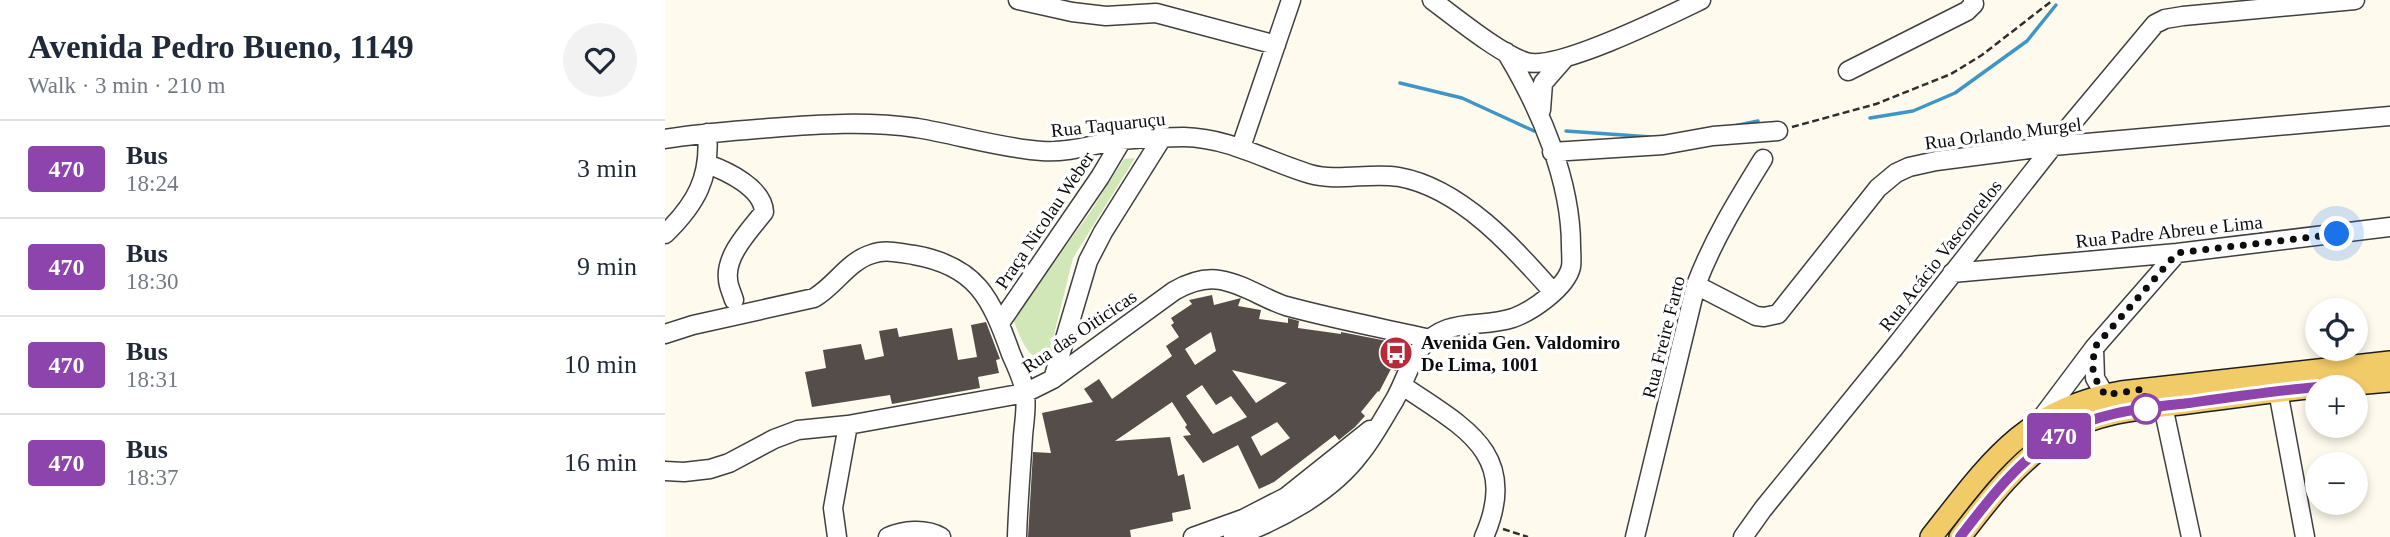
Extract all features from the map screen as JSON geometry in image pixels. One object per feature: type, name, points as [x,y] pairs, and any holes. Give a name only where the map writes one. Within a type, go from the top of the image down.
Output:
[{"type":"main road","points":[[1931,537],[1992,460],[2040,420],[2067,406],[2105,395],[2274,373],[2390,362]]},
{"type":"main road","points":[[2368,383],[2390,381]]},
{"type":"main road","points":[[1960,537],[1998,488],[2030,456],[2061,434],[2119,413],[2305,388]]},
{"type":"street","points":[[1018,0],[1072,12],[1106,16],[1157,13],[1276,45]]},
{"type":"street","points":[[1241,147],[1291,0]]},
{"type":"street","points":[[1432,0],[1506,52],[1530,63],[1541,64],[1564,59],[1666,9],[1701,0]]},
{"type":"street","points":[[1847,71],[1967,11],[1974,4],[1973,0]]},
{"type":"street","name":"Rua Acácio Vasconcelos","points":[[1743,537],[2053,146],[2147,32],[2182,8],[2355,0]]},
{"type":"street","points":[[1233,537],[1280,516],[1337,479],[1360,456],[1403,386],[1415,358],[1430,339],[1457,326],[1518,316],[1540,304],[1571,268],[1568,206],[1552,152],[1526,84],[1506,52]]},
{"type":"street","points":[[1541,118],[1540,96],[1543,83],[1564,59]]},
{"type":"street","name":"Rua Orlando Murgel","points":[[1696,285],[1756,316],[1772,317],[1784,308],[1878,188],[1896,173],[1909,167],[2053,146],[2389,119]]},
{"type":"street","name":"Rua Taquaruçu","points":[[665,139],[707,133],[843,123],[917,128],[1046,152],[1122,140],[1205,139],[1241,147],[1310,174],[1399,177],[1423,184],[1481,219],[1515,250],[1553,292]]},
{"type":"street","points":[[1552,152],[1663,145],[1713,136],[1778,131]]},
{"type":"street","points":[[665,234],[700,192],[707,164],[707,133]]},
{"type":"street","points":[[1053,379],[1089,261],[1103,232],[1162,138]]},
{"type":"street","name":"Praça Nicolau Weber","points":[[1000,323],[1100,177],[1122,140]]},
{"type":"street","name":"Rua Freire Farto","points":[[1635,537],[1696,285],[1725,219],[1763,159]]},
{"type":"street","points":[[707,164],[725,170],[745,183],[763,204],[764,212],[731,258],[728,281],[734,300]]},
{"type":"street","name":"Rua Padre Abreu e Lima","points":[[1952,273],[2177,253],[2390,227]]},
{"type":"street","points":[[665,334],[693,325],[814,298],[827,290],[860,259],[874,253],[889,251],[927,257],[957,267],[977,284],[1000,323],[1025,393],[1017,537]]},
{"type":"street","points":[[2040,420],[2094,348],[2177,253]]},
{"type":"street","name":"Rua das Oiticicas","points":[[665,471],[710,469],[729,463],[774,439],[798,430],[848,425],[1025,393],[1053,379],[1174,291],[1189,283],[1203,280],[1219,279],[1283,305],[1430,339]]},
{"type":"street","points":[[2094,348],[2095,378],[2105,395]]},
{"type":"street","points":[[1403,386],[1468,431],[1482,447],[1492,465],[1496,483],[1495,500],[1487,531]]},
{"type":"street","points":[[2278,391],[2305,537]]},
{"type":"street","points":[[2163,406],[2191,537]]},
{"type":"street","points":[[1193,537],[1243,519],[1286,497],[1381,422]]},
{"type":"street","points":[[837,537],[833,508],[848,425]]},
{"type":"street","points":[[888,537],[909,531],[935,533],[941,537]]},
{"type":"path","points":[[1778,131],[1876,104],[1951,74],[1982,55],[2053,0]]},
{"type":"path","points":[[1487,531],[1528,537]]},
{"type":"green space","points":[[1135,158],[1073,258],[1048,359],[1041,361],[1027,349],[1013,319],[1089,214],[1124,159]]},
{"type":"building","points":[[1212,295],[1214,305],[1241,298],[1238,306],[1261,310],[1259,319],[1288,323],[1288,318],[1299,321],[1298,328],[1341,332],[1387,341],[1385,351],[1399,356],[1400,362],[1396,371],[1391,369],[1379,392],[1361,412],[1365,416],[1355,427],[1339,440],[1335,435],[1274,482],[1259,489],[1238,445],[1203,463],[1183,436],[1191,435],[1172,402],[1115,441],[1170,437],[1178,476],[1184,474],[1191,509],[1172,513],[1173,521],[1130,530],[1131,537],[1028,537],[1033,452],[1051,453],[1042,413],[1093,402],[1084,389],[1099,379],[1112,399],[1172,356],[1166,346],[1179,337],[1171,325],[1174,323],[1171,318],[1192,304],[1189,300]],"holes":[[[1211,332],[1216,351],[1195,365],[1185,349]],[[1232,370],[1287,383],[1256,403]],[[1202,385],[1216,405],[1231,396],[1247,417],[1213,434],[1186,396]],[[1277,422],[1290,438],[1261,456],[1251,437]]]},
{"type":"building","points":[[986,322],[1000,359],[996,360],[999,373],[978,377],[980,388],[892,404],[890,395],[812,407],[805,372],[826,368],[823,350],[861,344],[865,360],[884,356],[879,331],[897,328],[899,337],[952,328],[958,360],[977,357],[971,325]]},
{"type":"waterway","points":[[1870,118],[1913,111],[1955,93],[2027,41],[2056,5]]},
{"type":"waterway","points":[[1400,83],[1462,98],[1534,131]]},
{"type":"waterway","points":[[1734,126],[1758,121]]},
{"type":"waterway","points":[[1566,131],[1651,137]]},
{"type":"bus line","name":"470","points":[[1960,537],[1990,496],[2030,456],[2061,434],[2086,422],[2163,406],[2305,388]]},
{"type":"place","name":"Avenida Gen. Valdomiro De Lima, 1001","points":[[1396,353]]},
{"type":"route","points":[[2146,409],[2144,389],[2105,395],[2095,378],[2094,348],[2177,253],[2337,234]]}]
